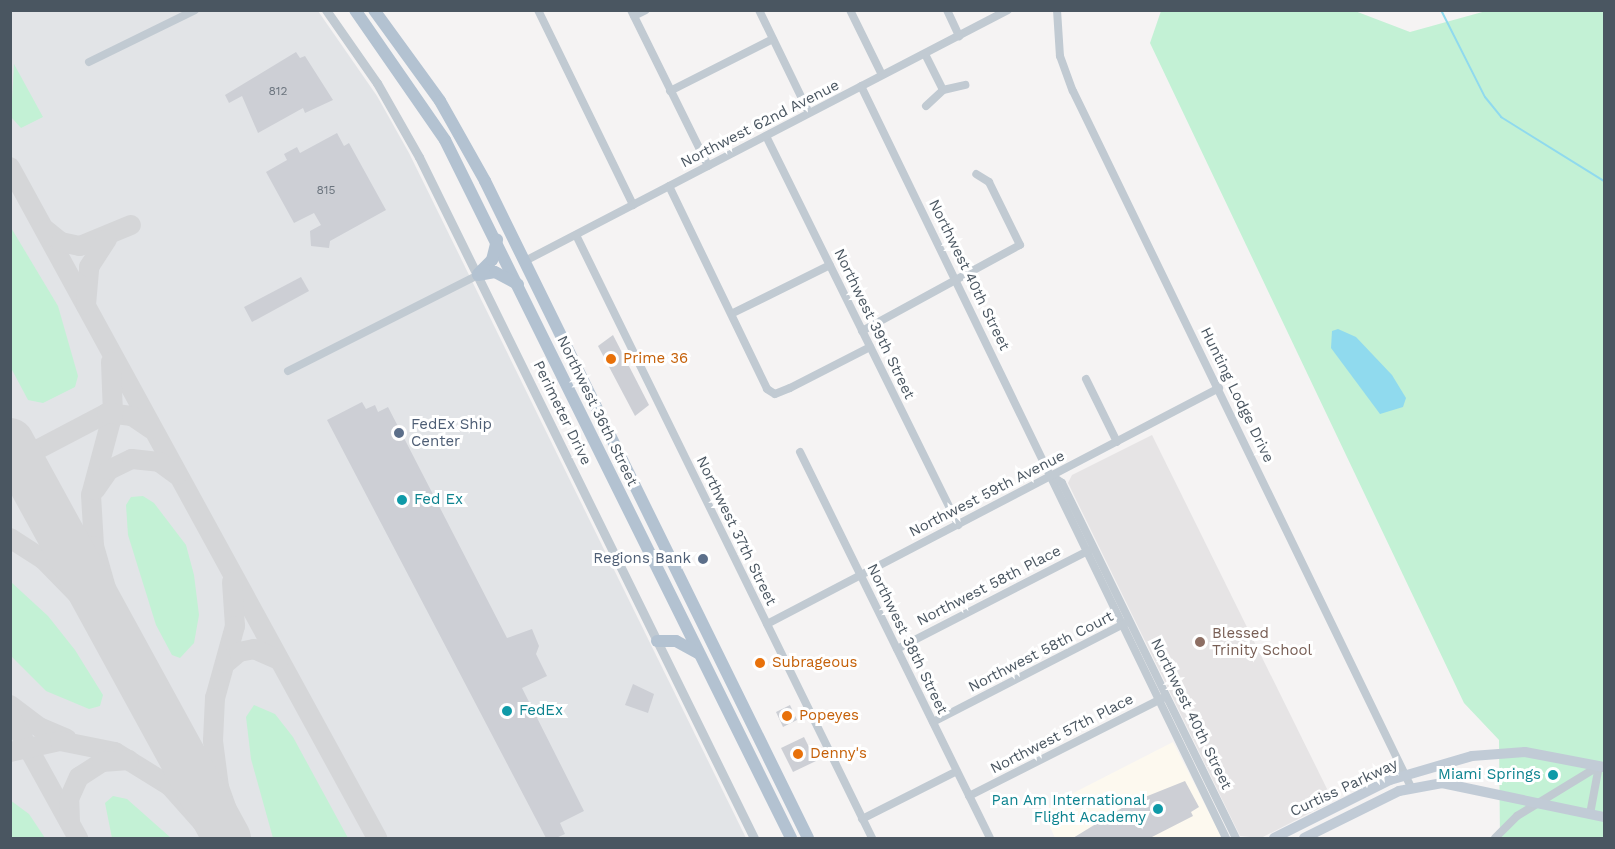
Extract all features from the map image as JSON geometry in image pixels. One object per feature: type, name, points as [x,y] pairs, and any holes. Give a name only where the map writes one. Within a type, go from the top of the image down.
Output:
[{"type":"main road","name":"Northwest 36th Street","points":[[355,10],[430,115],[497,240],[791,838]]},
{"type":"main road","name":"Northwest 36th Street","points":[[375,10],[443,106],[525,261],[808,838]]},
{"type":"main road","points":[[430,115],[443,106]]},
{"type":"main road","points":[[478,275],[492,260],[497,240]]},
{"type":"main road","points":[[478,275],[495,272],[518,284]]},
{"type":"main road","points":[[607,464],[621,457]]},
{"type":"main road","points":[[677,609],[700,618],[694,642]]},
{"type":"main road","points":[[657,641],[680,642],[700,654]]},
{"type":"main road","points":[[739,732],[762,744]]},
{"type":"main road","name":"Curtiss Parkway","points":[[1274,838],[1407,774],[1472,756],[1512,751],[1602,767]]},
{"type":"main road","name":"Curtiss Parkway","points":[[1304,838],[1411,787],[1457,784],[1605,817]]},
{"type":"main road","points":[[769,795],[779,800],[803,838]]},
{"type":"street","points":[[89,62],[195,10]]},
{"type":"street","name":"Perimeter Drive","points":[[326,10],[398,117],[754,838]]},
{"type":"street","points":[[538,10],[633,205]]},
{"type":"street","points":[[646,10],[633,14],[708,166]]},
{"type":"street","points":[[759,10],[809,113]]},
{"type":"street","points":[[850,10],[882,75]]},
{"type":"street","points":[[947,10],[959,36]]},
{"type":"street","name":"Northwest 62nd Avenue","points":[[525,261],[1008,10]]},
{"type":"street","name":"Hunting Lodge Drive","points":[[1057,10],[1066,74],[1407,774],[1411,787]]},
{"type":"street","points":[[670,91],[773,39]]},
{"type":"street","points":[[925,54],[943,90]]},
{"type":"street","points":[[926,106],[943,90],[965,85]]},
{"type":"street","name":"Northwest 40th Street","points":[[861,86],[1226,838]]},
{"type":"street","name":"Northwest 39th Street","points":[[766,136],[958,525]]},
{"type":"street","points":[[862,331],[1020,245],[988,182],[976,174]]},
{"type":"street","points":[[669,186],[733,314],[767,389],[775,394],[870,347]]},
{"type":"street","name":"Northwest 37th Street","points":[[576,235],[872,838]]},
{"type":"street","points":[[733,314],[830,265]]},
{"type":"street","points":[[288,371],[478,275]]},
{"type":"street","points":[[1086,379],[1117,442]]},
{"type":"street","name":"Northwest 59th Avenue","points":[[766,624],[1219,388]]},
{"type":"street","name":"Northwest 38th Street","points":[[800,452],[990,838]]},
{"type":"street","name":"Northwest 40th Street","points":[[1052,477],[1062,483],[1236,838]]},
{"type":"street","name":"Northwest 58th Place","points":[[897,648],[1094,548]]},
{"type":"street","name":"Northwest 58th Court","points":[[933,723],[1130,621]]},
{"type":"street","name":"Northwest 57th Place","points":[[969,796],[1167,696]]},
{"type":"street","points":[[1495,838],[1516,816],[1602,767]]},
{"type":"street","points":[[1590,814],[1602,767]]},
{"type":"street","points":[[862,819],[957,771]]},
{"type":"shaded area","points":[[10,11],[318,11],[377,96],[409,153],[746,838],[11,838]]},
{"type":"shaded area","name":"Blessed Trinity School","points":[[1152,435],[1333,801],[1261,838],[1240,836],[1068,483],[1072,475]]},
{"type":"shaded area","points":[[1173,742],[1222,838],[1055,838],[1042,809]]},
{"type":"green space","points":[[1161,11],[1355,11],[1410,32],[1486,11],[1604,11],[1604,838],[1500,838],[1499,740],[1464,703],[1150,43]]},
{"type":"green space","points":[[14,64],[43,117],[21,128],[11,117]]},
{"type":"green space","points":[[10,226],[58,306],[78,376],[75,387],[43,403],[28,400],[11,368]]},
{"type":"green space","points":[[143,496],[154,503],[186,545],[194,575],[199,615],[194,643],[180,658],[172,655],[156,625],[128,535],[126,505],[131,497]]},
{"type":"green space","points":[[11,582],[48,616],[75,650],[103,695],[100,706],[89,709],[46,691],[11,656]]},
{"type":"green space","points":[[254,705],[275,714],[293,737],[348,838],[273,838],[251,759],[246,717]]},
{"type":"green space","points":[[113,796],[127,799],[171,838],[112,838],[105,803]]},
{"type":"green space","points":[[10,800],[29,814],[45,838],[11,838]]},
{"type":"water","points":[[1338,329],[1356,337],[1392,375],[1406,398],[1403,407],[1380,414],[1331,348],[1332,331]]},
{"type":"building","points":[[296,52],[300,58],[305,56],[333,100],[305,113],[303,108],[258,133],[242,96],[229,103],[225,95]]},
{"type":"building","points":[[337,133],[344,146],[349,143],[386,210],[330,241],[329,248],[311,246],[310,231],[321,225],[314,213],[294,223],[266,172],[287,160],[284,154],[297,147],[300,153]]},
{"type":"building","points":[[301,277],[309,291],[252,322],[244,307]]},
{"type":"building","points":[[613,335],[649,405],[635,416],[598,346]]},
{"type":"building","points":[[362,402],[366,409],[375,405],[378,412],[388,407],[507,638],[532,629],[539,646],[536,654],[547,676],[522,688],[584,811],[560,823],[565,834],[556,838],[546,838],[327,420]]},
{"type":"building","points":[[633,684],[654,694],[648,713],[625,705]]},
{"type":"building","name":"Popeyes","points":[[790,705],[797,720],[783,727],[776,712]]},
{"type":"building","name":"Denny's","points":[[804,737],[816,761],[793,772],[781,748]]},
{"type":"building","name":"Pan Am International Flight Academy","points":[[1185,781],[1199,807],[1191,812],[1193,816],[1150,838],[1073,838],[1130,803]]},
{"type":"waterway","points":[[1441,10],[1485,97],[1501,117],[1604,181]]},
{"type":"taxiway","points":[[10,167],[377,838]]},
{"type":"taxiway","points":[[46,230],[61,242],[80,246],[131,225]]},
{"type":"taxiway","points":[[86,305],[89,267],[107,239]]},
{"type":"taxiway","points":[[111,362],[113,413],[91,495],[94,546],[110,602],[180,752]]},
{"type":"taxiway","points":[[10,464],[107,413],[132,416],[151,429]]},
{"type":"taxiway","points":[[95,490],[109,470],[132,459],[159,462],[177,475]]},
{"type":"taxiway","points":[[10,538],[44,560],[79,596],[128,668]]},
{"type":"taxiway","points":[[232,582],[235,626],[215,698],[213,741],[219,787],[237,838]]},
{"type":"taxiway","points":[[226,663],[239,652],[254,649],[279,660]]},
{"type":"taxiway","points":[[10,705],[39,727],[67,739]]},
{"type":"taxiway","points":[[10,715],[78,838]]},
{"type":"taxiway","points":[[10,752],[60,741],[115,752],[170,786],[216,838]]},
{"type":"taxiway","points":[[70,822],[69,799],[79,777],[102,762],[129,760]]},
{"type":"runway","points":[[10,442],[227,838]]},
{"type":"place","name":"Prime 36","points":[[611,359]]},
{"type":"place","name":"FedEx Ship Center","points":[[399,433]]},
{"type":"place","name":"Fed Ex","points":[[402,500]]},
{"type":"place","name":"Regions Bank","points":[[703,559]]},
{"type":"place","name":"Blessed Trinity School","points":[[1200,642]]},
{"type":"place","name":"Subrageous","points":[[760,663]]},
{"type":"place","name":"FedEx","points":[[507,711]]},
{"type":"place","name":"Popeyes","points":[[787,716]]},
{"type":"place","name":"Denny's","points":[[798,754]]},
{"type":"place","name":"Miami Springs","points":[[1553,775]]},
{"type":"place","name":"Pan Am International Flight Academy","points":[[1158,809]]}]
